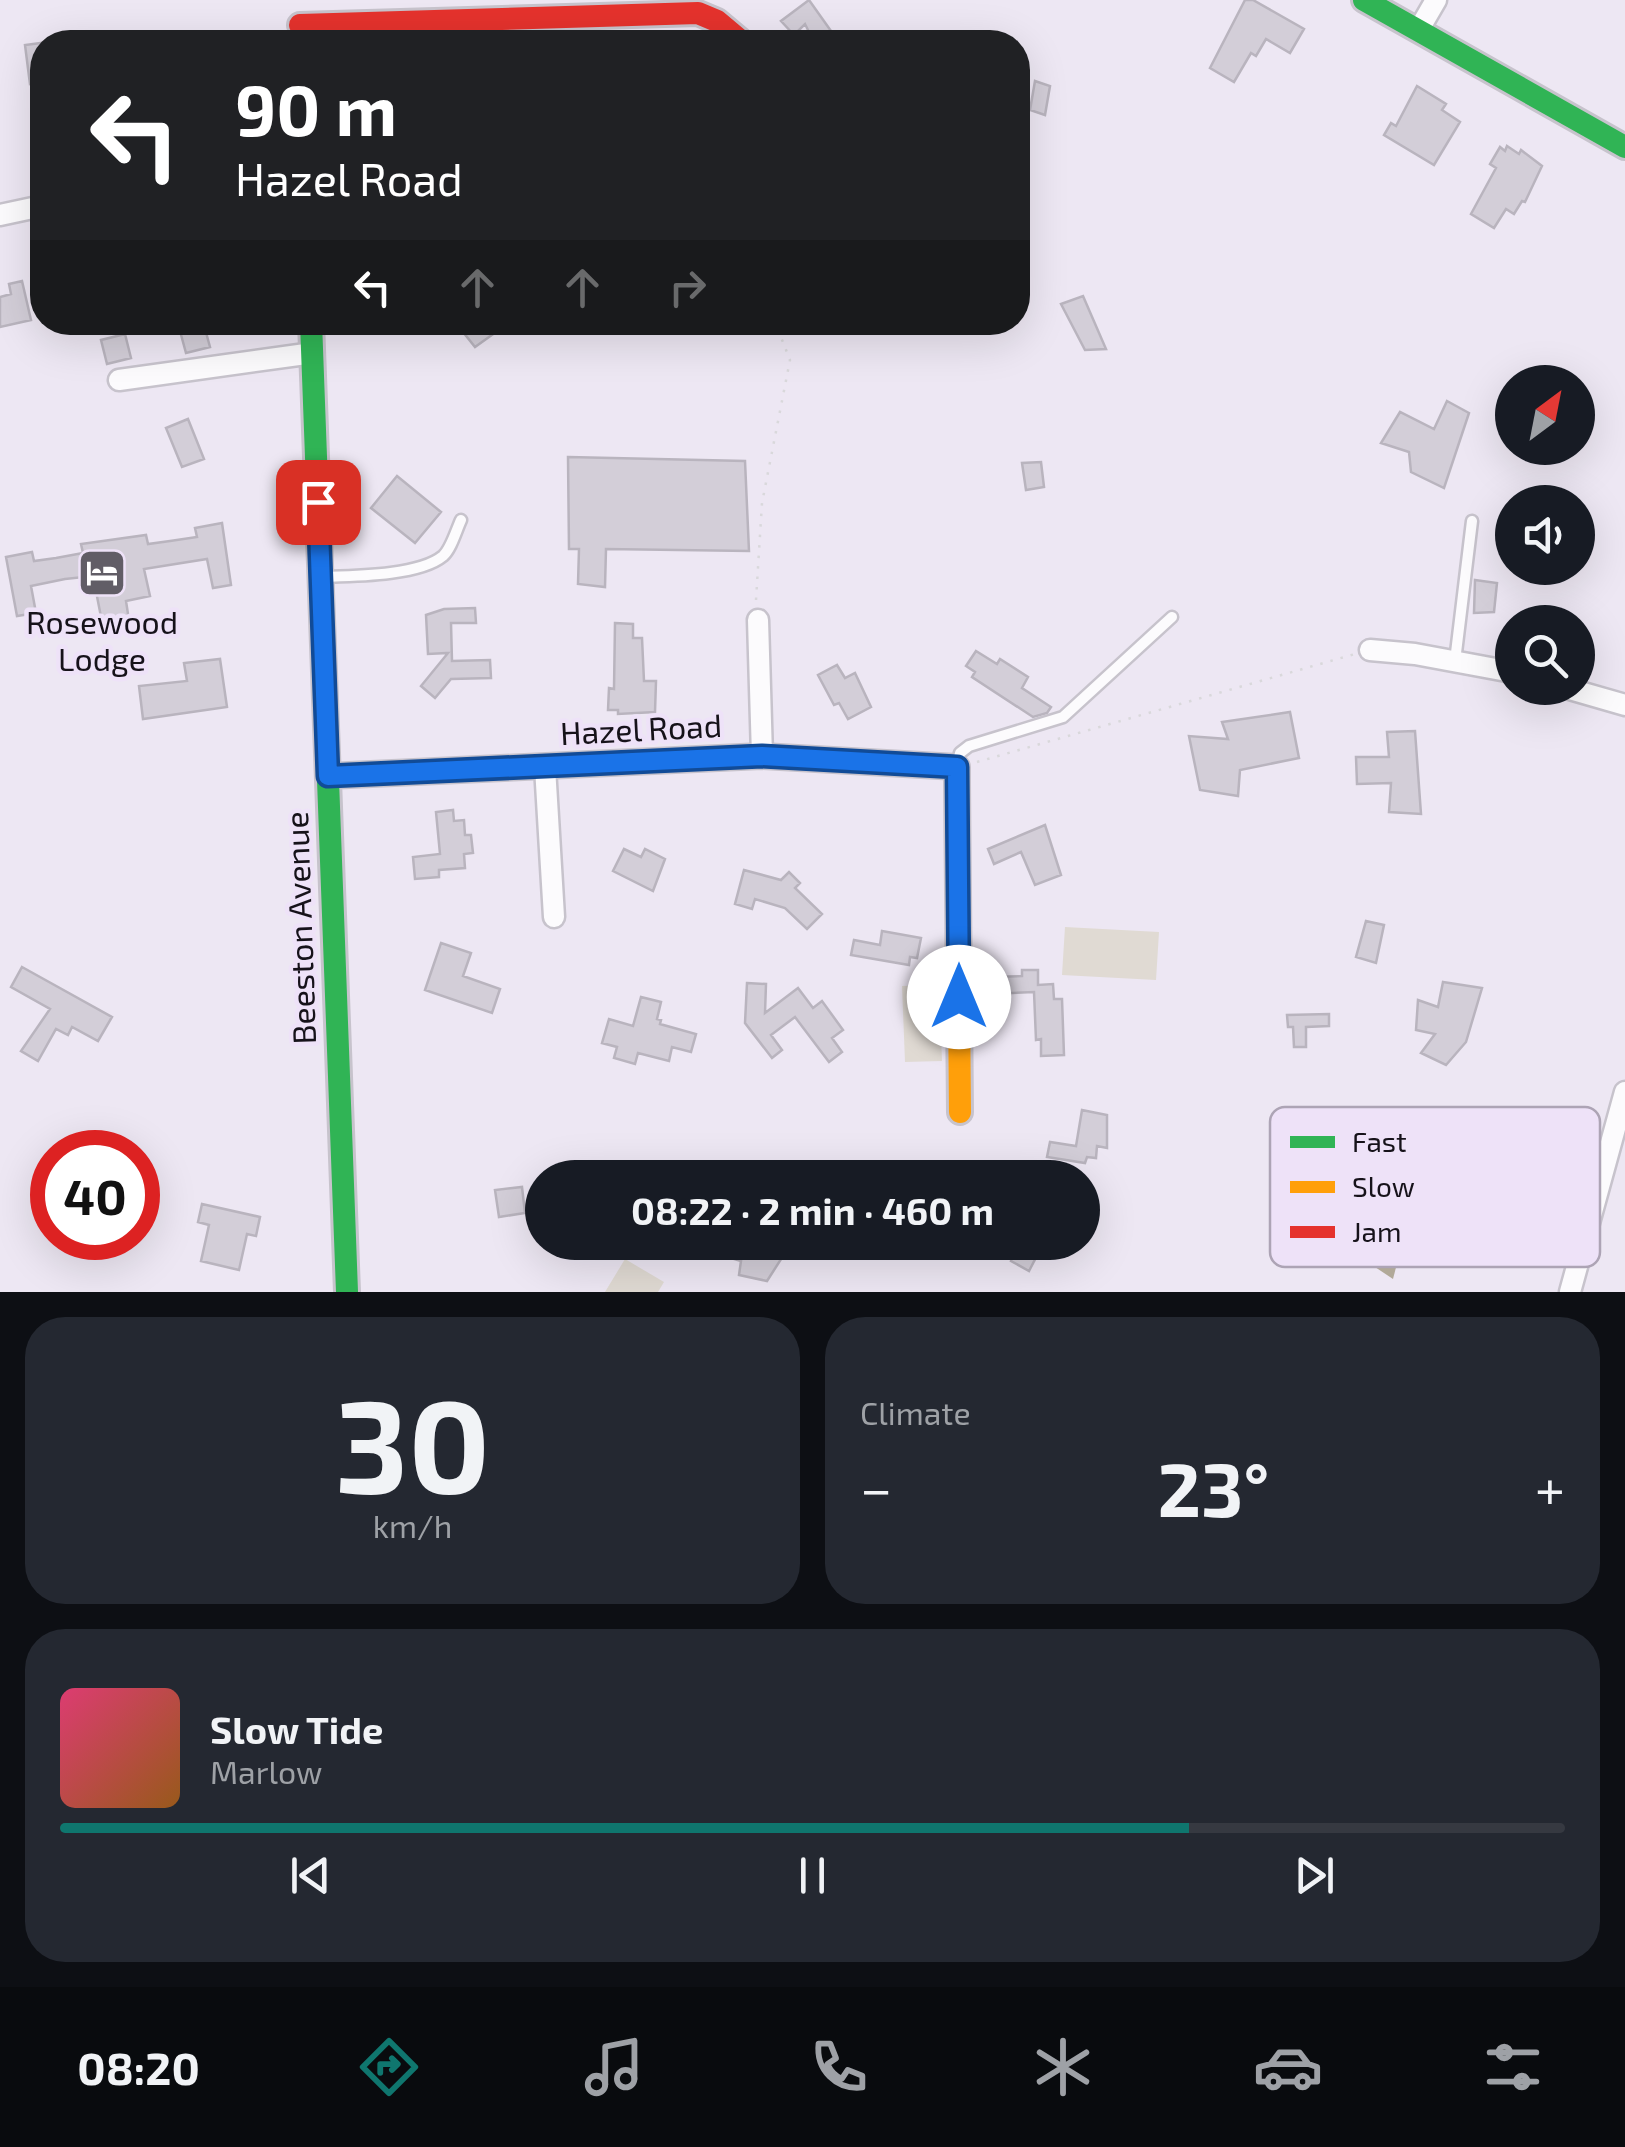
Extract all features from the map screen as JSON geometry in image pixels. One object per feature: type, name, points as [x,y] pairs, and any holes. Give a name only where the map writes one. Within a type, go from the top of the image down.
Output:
[{"type":"street","points":[[299,0],[300,30]]},
{"type":"street","points":[[1364,0],[1625,147]]},
{"type":"street","points":[[1418,31],[1436,0]]},
{"type":"street","points":[[372,30],[698,12],[728,30]]},
{"type":"street","points":[[0,215],[30,209]]},
{"type":"street","name":"Beeston Avenue","points":[[312,335],[347,1292]]},
{"type":"street","points":[[119,380],[313,353]]},
{"type":"street","points":[[758,620],[762,756]]},
{"type":"street","points":[[1370,650],[1495,669]]},
{"type":"street","points":[[1595,696],[1625,704]]},
{"type":"street","name":"Hazel Road","points":[[328,776],[762,756],[957,767]]},
{"type":"street","points":[[545,766],[554,917]]},
{"type":"street","points":[[957,767],[960,1112]]},
{"type":"street","points":[[1600,1183],[1625,1092]]},
{"type":"street","points":[[1570,1292],[1577,1267]]},
{"type":"lane","points":[[321,577],[366,576],[432,562],[445,555],[461,520]]},
{"type":"lane","points":[[1455,662],[1472,520]]},
{"type":"lane","points":[[957,767],[960,753],[969,746],[1063,717],[1172,617]]},
{"type":"path","points":[[758,620],[754,583],[762,503],[790,360],[780,335]]},
{"type":"path","points":[[957,767],[1370,650]]},
{"type":"shaded area","points":[[1065,927],[1159,932],[1156,980],[1062,975]]},
{"type":"shaded area","points":[[939,985],[942,1061],[905,1062],[902,986]]},
{"type":"shaded area","points":[[624,1260],[664,1282],[658,1292],[605,1292]]},
{"type":"shaded area","points":[[1375,1267],[1396,1267],[1393,1279]]},
{"type":"building","points":[[809,0],[830,30],[808,30],[805,24],[799,30],[789,30],[781,21]]},
{"type":"building","points":[[1245,0],[1253,0],[1304,29],[1290,53],[1266,39],[1256,56],[1251,53],[1234,82],[1210,68]]},
{"type":"building","points":[[30,44],[30,84],[25,45]]},
{"type":"building","points":[[1035,81],[1050,86],[1045,115],[1030,110]]},
{"type":"building","points":[[1417,86],[1446,104],[1442,110],[1460,122],[1434,165],[1384,135],[1391,123],[1396,126]]},
{"type":"building","points":[[1507,146],[1519,154],[1521,150],[1542,166],[1525,202],[1514,214],[1506,209],[1494,228],[1471,214],[1496,168],[1490,164],[1500,147],[1505,151]]},
{"type":"building","points":[[22,281],[30,320],[0,327],[0,297],[11,294],[9,284]]},
{"type":"building","points":[[1083,296],[1106,349],[1085,350],[1061,304]]},
{"type":"building","points":[[125,335],[131,358],[107,364],[101,340]]},
{"type":"building","points":[[181,335],[207,335],[210,347],[186,353]]},
{"type":"building","points":[[465,335],[492,335],[475,347]]},
{"type":"building","points":[[1447,401],[1469,413],[1444,488],[1411,472],[1409,452],[1381,443],[1400,412],[1434,429]]},
{"type":"building","points":[[188,419],[204,459],[182,467],[166,428]]},
{"type":"building","points":[[568,457],[745,461],[749,551],[606,549],[605,587],[578,584],[579,549],[569,549]]},
{"type":"building","points":[[1041,462],[1044,487],[1026,490],[1022,463]]},
{"type":"building","points":[[397,476],[441,512],[415,543],[371,508]]},
{"type":"building","points":[[222,523],[231,585],[213,588],[207,559],[144,569],[150,596],[126,601],[130,627],[104,632],[93,576],[65,579],[31,586],[36,613],[17,616],[6,557],[32,552],[34,561],[56,558],[83,553],[81,544],[146,535],[148,544],[197,537],[195,528]]},
{"type":"building","points":[[1475,580],[1495,583],[1494,612],[1474,613]]},
{"type":"building","points":[[475,608],[476,623],[451,623],[452,661],[490,660],[491,678],[451,679],[435,698],[421,686],[448,653],[428,654],[426,615],[444,609]]},
{"type":"building","points":[[615,623],[633,624],[633,638],[642,638],[644,681],[656,681],[655,712],[618,714],[618,710],[608,710],[609,688],[614,689]]},
{"type":"building","points":[[976,651],[997,664],[1000,659],[1028,677],[1022,688],[1051,707],[1047,713],[1033,717],[972,677],[975,672],[966,666]]},
{"type":"building","points":[[220,659],[227,707],[143,719],[139,686],[187,681],[184,663]]},
{"type":"building","points":[[837,665],[845,678],[855,673],[871,707],[848,719],[839,703],[834,705],[818,675]]},
{"type":"building","points":[[1290,712],[1299,758],[1240,770],[1238,796],[1200,790],[1189,736],[1228,739],[1222,722]]},
{"type":"building","points":[[1415,731],[1421,814],[1389,812],[1391,783],[1357,784],[1356,757],[1389,757],[1387,732]]},
{"type":"building","points":[[453,810],[454,821],[464,820],[465,835],[471,835],[473,853],[464,854],[465,868],[439,870],[439,877],[415,879],[413,857],[440,854],[436,812]]},
{"type":"building","points":[[1045,825],[1061,875],[1035,885],[1021,852],[994,864],[988,849]]},
{"type":"building","points":[[624,849],[641,857],[645,849],[665,859],[653,891],[613,871]]},
{"type":"building","points":[[744,870],[781,880],[789,872],[800,883],[795,888],[822,914],[807,929],[785,908],[755,899],[752,909],[735,904]]},
{"type":"building","points":[[1366,921],[1384,925],[1376,963],[1356,957]]},
{"type":"building","points":[[882,931],[921,938],[917,958],[910,957],[909,965],[851,955],[854,940],[880,945]]},
{"type":"building","points":[[441,943],[471,953],[463,976],[500,989],[492,1013],[425,990]]},
{"type":"building","points":[[22,967],[112,1017],[98,1041],[72,1027],[68,1035],[56,1029],[38,1061],[21,1051],[50,1009],[11,987]]},
{"type":"building","points":[[1022,970],[1038,970],[1038,985],[1053,984],[1054,999],[1062,999],[1064,1055],[1041,1056],[1041,1039],[1036,1040],[1034,992],[992,994],[991,977],[1022,976]]},
{"type":"building","points":[[1443,982],[1482,988],[1466,1042],[1446,1065],[1421,1053],[1435,1034],[1416,1030],[1418,1000],[1438,1007]]},
{"type":"building","points":[[747,983],[766,984],[765,1013],[798,988],[813,1008],[822,1001],[843,1030],[832,1038],[842,1052],[829,1062],[795,1017],[771,1035],[782,1050],[772,1058],[745,1023]]},
{"type":"building","points":[[641,997],[661,1002],[657,1019],[660,1024],[696,1034],[691,1052],[672,1047],[669,1061],[638,1053],[635,1064],[614,1058],[617,1047],[602,1043],[609,1019],[633,1026]]},
{"type":"building","points":[[1329,1014],[1329,1026],[1306,1027],[1306,1047],[1294,1047],[1293,1027],[1288,1027],[1287,1015]]},
{"type":"building","points":[[1082,1110],[1107,1115],[1107,1148],[1097,1146],[1096,1158],[1047,1157],[1050,1142],[1076,1146]]},
{"type":"building","points":[[522,1187],[525,1213],[499,1217],[495,1190]]},
{"type":"building","points":[[202,1204],[260,1217],[256,1236],[247,1234],[239,1270],[201,1261],[209,1225],[198,1222]]},
{"type":"building","points":[[738,1260],[780,1260],[767,1281],[739,1275],[741,1261]]},
{"type":"building","points":[[1011,1260],[1035,1260],[1029,1271]]},
{"type":"traffic: fast","points":[[1364,0],[1625,147]]},
{"type":"traffic: fast","points":[[311,335],[347,1292]]},
{"type":"traffic: fast","points":[[328,776],[762,756],[957,767],[957,783]]},
{"type":"traffic: slow","points":[[957,783],[960,1112]]},
{"type":"traffic: jam","points":[[300,25],[698,13],[728,30]]},
{"type":"place","name":"Rosewood Lodge","points":[[102,573]]},
{"type":"route","points":[[318,502],[328,776],[762,756],[957,767],[959,997]]}]
